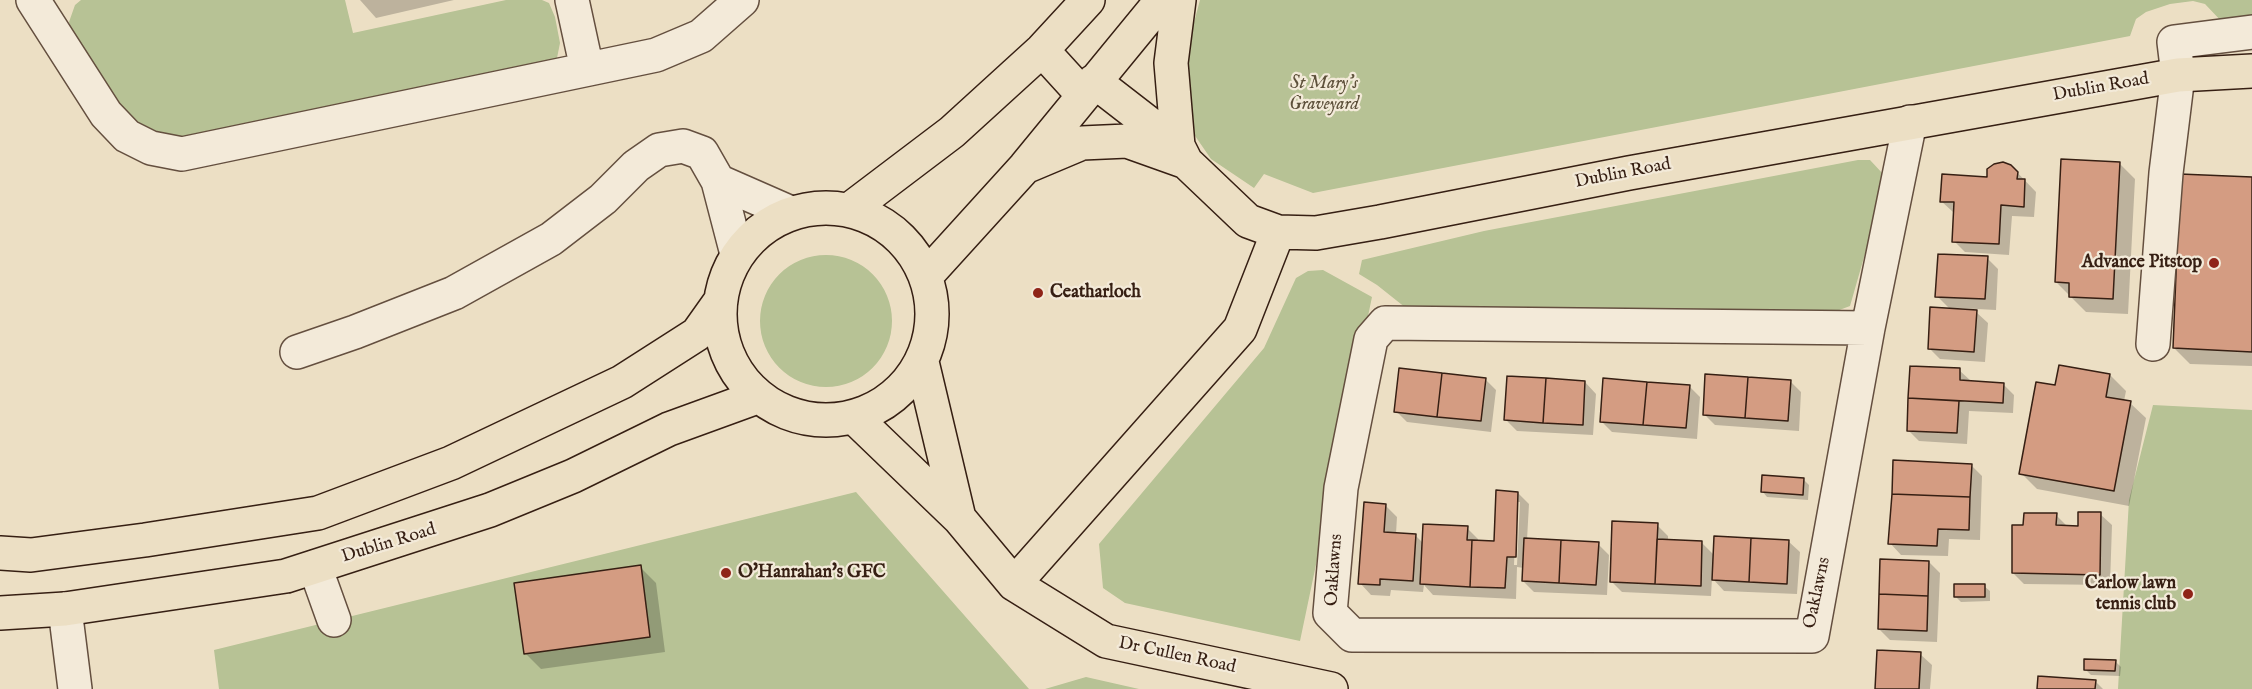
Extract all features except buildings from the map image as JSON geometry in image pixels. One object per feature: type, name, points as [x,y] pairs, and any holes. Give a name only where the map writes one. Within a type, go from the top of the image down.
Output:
[{"type":"main road","points":[[849,210],[952,132],[1042,50],[1088,0]]},
{"type":"main road","points":[[926,276],[1025,167],[1162,0]]},
{"type":"main road","points":[[1179,0],[1171,63],[1182,154]]},
{"type":"main road","points":[[1042,50],[1089,88],[1182,154]]},
{"type":"main road","name":"Dublin Road","points":[[1025,167],[1082,143],[1127,141],[1182,154],[1248,221],[1278,232],[1316,232],[1380,222],[1629,173],[2178,75],[2252,71]]},
{"type":"main road","points":[[820,207],[849,210],[882,223],[909,246],[926,276],[933,305],[931,334],[922,362],[905,387],[882,406],[854,417],[820,421],[787,414],[757,397],[734,370],[721,337],[719,303],[725,277],[737,254],[761,229],[791,213],[820,207]]},
{"type":"main road","points":[[1014,584],[1240,330],[1278,232]]},
{"type":"main road","points":[[0,553],[31,555],[318,513],[451,464],[622,382],[697,334],[719,303]]},
{"type":"main road","points":[[922,362],[959,518]]},
{"type":"main road","name":"Dublin Road","points":[[0,613],[65,609],[286,576],[490,510],[573,476],[669,429],[757,397]]},
{"type":"main road","name":"Dr Cullen Road","points":[[854,417],[959,518],[1014,584],[1106,641],[1332,689]]},
{"type":"street","points":[[33,0],[106,114],[127,136],[151,148],[182,154],[656,55],[701,36],[742,0]]},
{"type":"street","points":[[572,0],[587,69]]},
{"type":"street","points":[[2153,344],[2166,173],[2178,75],[2174,42],[2252,32]]},
{"type":"street","name":"Oaklawns","points":[[1868,328],[1384,323],[1371,339],[1341,488],[1330,613],[1352,635],[1812,636],[1868,328],[1910,122]]},
{"type":"street","points":[[297,351],[355,332],[464,288],[551,239],[603,199],[636,166],[659,150],[683,146],[702,153],[718,181],[737,254]]},
{"type":"street","points":[[718,181],[791,213]]},
{"type":"street","points":[[315,567],[334,620]]},
{"type":"street","points":[[65,609],[75,689]]},
{"type":"green space","points":[[81,0],[345,0],[353,33],[506,0],[542,0],[549,3],[555,17],[560,43],[557,58],[540,66],[177,138],[148,132],[120,111],[74,42],[69,22],[75,5]]},
{"type":"green space","name":"St Mary's Graveyard","points":[[1200,0],[2252,0],[2252,20],[2223,23],[2205,4],[2193,1],[2170,4],[2146,12],[2136,19],[2130,36],[1313,193],[1264,174],[1254,188],[1211,159],[1191,130],[1185,56]]},
{"type":"green space","points":[[1858,160],[1870,160],[1884,175],[1881,198],[1850,306],[1834,312],[1411,312],[1359,274],[1362,260],[1484,231]]},
{"type":"green space","points":[[826,255],[851,260],[873,274],[887,296],[892,321],[887,346],[873,368],[851,382],[826,387],[801,382],[779,368],[765,346],[760,321],[765,296],[779,274],[801,260]]},
{"type":"green space","points":[[1323,270],[1372,297],[1300,641],[1125,603],[1103,588],[1099,544],[1264,348],[1296,278],[1308,271]]},
{"type":"green space","name":"Carlow lawn tennis club","points":[[2153,405],[2252,410],[2252,689],[2118,689],[2129,500]]},
{"type":"green space","name":"O'Hanrahan's GFC","points":[[856,492],[1029,689],[219,689],[214,650]]},
{"type":"green space","points":[[1086,677],[1139,689],[1045,689]]},
{"type":"place","name":"Advance Pitstop","points":[[2214,263]]},
{"type":"place","name":"Ceatharloch","points":[[1038,293]]},
{"type":"place","name":"O'Hanrahan's GFC","points":[[726,573]]},
{"type":"place","name":"Carlow lawn tennis club","points":[[2188,594]]}]
